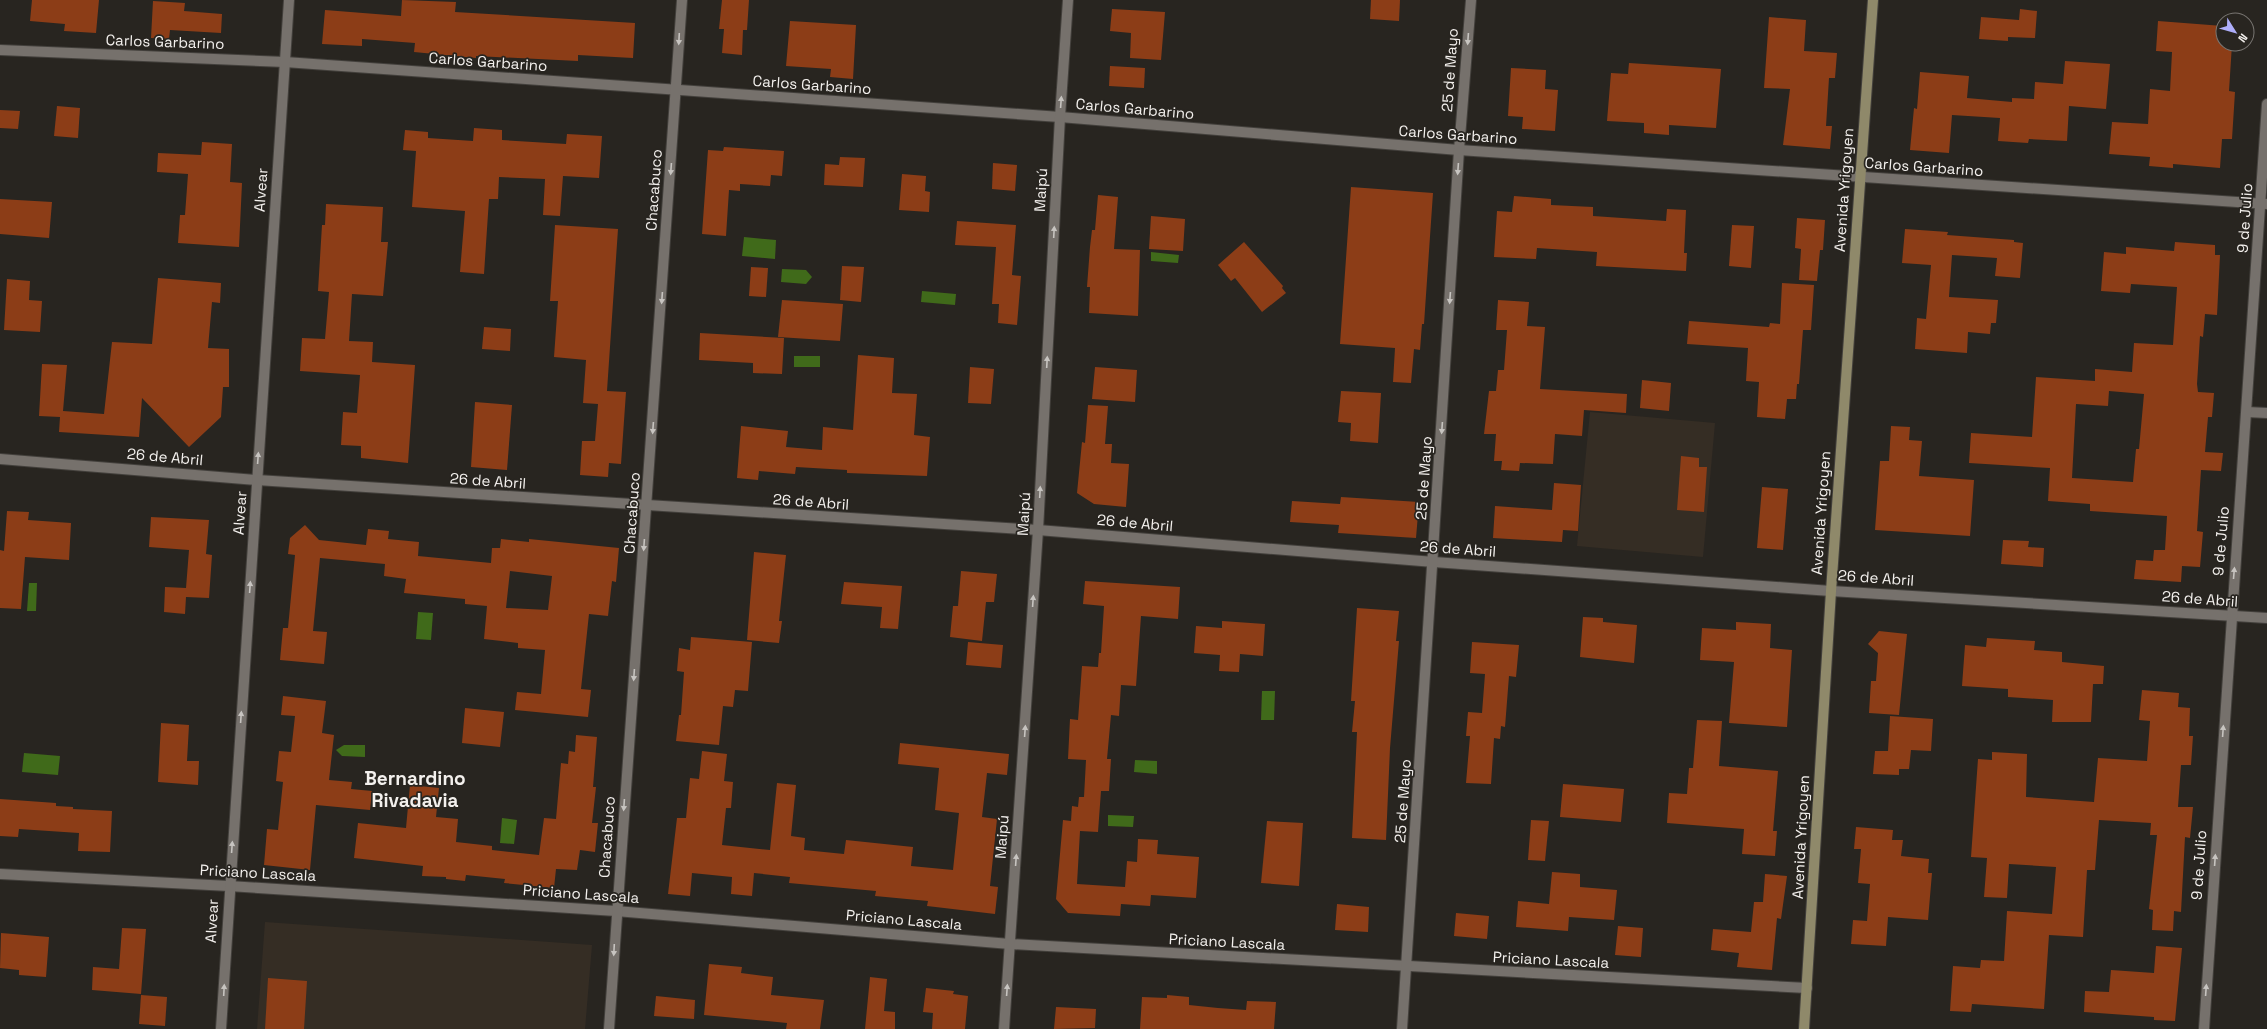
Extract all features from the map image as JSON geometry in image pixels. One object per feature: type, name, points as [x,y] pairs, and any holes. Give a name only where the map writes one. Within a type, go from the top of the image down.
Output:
[{"type":"main road","name":"Avenida Yrigoyen","points":[[1804,1029],[1831,591],[1873,0]]},
{"type":"street","name":"Alvear","points":[[221,1029],[229,886],[289,0]]},
{"type":"street","name":"Chacabuco","points":[[609,1029],[616,911],[647,506],[682,0]]},
{"type":"street","name":"Maipú","points":[[1004,1029],[1038,530],[1060,117],[1068,0]]},
{"type":"street","name":"25 de Mayo","points":[[1402,1029],[1434,562],[1459,150],[1471,0]]},
{"type":"street","name":"Carlos Garbarino","points":[[0,50],[285,62],[676,91],[1060,117],[1459,150],[1860,178],[2264,203]]},
{"type":"street","name":"9 de Julio","points":[[2204,1029],[2230,616],[2264,203],[2267,104]]},
{"type":"street","points":[[2247,412],[2267,413]]},
{"type":"street","name":"26 de Abril","points":[[0,459],[257,480],[1038,530],[1434,562],[1831,591],[2267,618]]},
{"type":"street","name":"Priciano Lascala","points":[[0,874],[229,886],[616,911],[1010,944],[1406,968],[1807,988]]},
{"type":"shaded area","points":[[744,237],[776,240],[775,259],[742,256]]},
{"type":"shaded area","points":[[1151,252],[1179,255],[1178,263],[1151,261]]},
{"type":"shaded area","points":[[782,269],[806,270],[812,277],[806,284],[781,282]]},
{"type":"shaded area","points":[[922,291],[956,294],[955,305],[921,302]]},
{"type":"shaded area","points":[[794,356],[820,356],[820,367],[794,367]]},
{"type":"shaded area","points":[[1590,412],[1715,423],[1703,557],[1577,546]]},
{"type":"shaded area","points":[[29,583],[37,583],[36,611],[27,611]]},
{"type":"shaded area","points":[[418,612],[433,613],[431,640],[416,639]]},
{"type":"shaded area","points":[[1262,691],[1275,691],[1274,720],[1261,720]]},
{"type":"shaded area","points":[[344,745],[365,745],[365,757],[342,756],[336,750]]},
{"type":"shaded area","points":[[24,753],[60,756],[58,775],[22,772]]},
{"type":"shaded area","points":[[1135,760],[1157,761],[1157,774],[1134,772]]},
{"type":"shaded area","points":[[1108,815],[1134,816],[1133,827],[1108,826]]},
{"type":"shaded area","points":[[502,818],[517,820],[514,844],[500,843]]},
{"type":"shaded area","points":[[265,922],[592,945],[585,1029],[257,1029]]},
{"type":"building","points":[[32,0],[99,0],[96,33],[64,31],[65,24],[30,21]]},
{"type":"building","points":[[402,0],[456,2],[455,12],[635,23],[633,58],[578,55],[578,61],[476,56],[476,58],[414,52],[415,43],[362,39],[362,46],[322,44],[325,10],[401,16]]},
{"type":"building","points":[[722,0],[749,0],[747,30],[743,30],[742,55],[722,53],[724,29],[719,29]]},
{"type":"building","points":[[1371,0],[1400,0],[1399,21],[1370,19]]},
{"type":"building","points":[[153,1],[185,3],[184,11],[222,14],[221,33],[170,30],[169,39],[151,38]]},
{"type":"building","points":[[1112,9],[1165,12],[1161,60],[1130,58],[1131,33],[1110,31]]},
{"type":"building","points":[[2020,9],[2037,11],[2035,38],[2008,37],[2008,41],[1979,39],[1981,17],[2019,20]]},
{"type":"building","points":[[1769,17],[1806,20],[1804,51],[1837,53],[1835,78],[1829,78],[1826,126],[1832,126],[1830,149],[1783,145],[1790,89],[1764,88]]},
{"type":"building","points":[[790,21],[856,25],[853,79],[830,77],[831,69],[786,66]]},
{"type":"building","points":[[2158,21],[2215,25],[2215,52],[2231,52],[2229,91],[2235,92],[2232,139],[2222,139],[2220,168],[2173,164],[2173,168],[2149,166],[2150,157],[2109,154],[2112,122],[2148,124],[2150,89],[2170,91],[2172,52],[2156,51]]},
{"type":"building","points":[[2065,61],[2110,64],[2106,109],[2069,106],[2067,141],[2029,139],[2028,143],[1998,141],[2000,118],[1952,115],[1949,153],[1910,150],[1914,108],[1917,109],[1920,72],[1969,76],[1967,98],[2012,102],[2012,98],[2034,99],[2035,82],[2063,84]]},
{"type":"building","points":[[1629,63],[1721,69],[1716,128],[1669,125],[1669,135],[1644,133],[1644,123],[1607,121],[1611,73],[1628,74]]},
{"type":"building","points":[[1110,66],[1145,68],[1144,88],[1109,86]]},
{"type":"building","points":[[1511,68],[1546,70],[1545,89],[1558,90],[1555,131],[1522,129],[1523,117],[1508,116]]},
{"type":"building","points":[[57,106],[80,108],[78,138],[54,136]]},
{"type":"building","points":[[0,110],[20,111],[18,129],[0,128]]},
{"type":"building","points":[[474,128],[502,130],[502,140],[566,144],[567,134],[602,136],[599,178],[563,176],[560,216],[543,215],[545,179],[499,177],[498,199],[489,199],[484,274],[460,272],[465,211],[412,207],[416,151],[403,150],[405,130],[428,132],[428,138],[473,141]]},
{"type":"building","points":[[202,142],[232,144],[230,182],[242,183],[239,247],[178,243],[180,215],[185,215],[188,174],[157,172],[158,153],[201,155]]},
{"type":"building","points":[[724,147],[784,151],[782,176],[771,175],[770,186],[740,184],[740,191],[729,190],[726,236],[702,234],[708,150],[723,151]]},
{"type":"building","points":[[840,157],[865,158],[863,187],[824,185],[825,164],[839,165]]},
{"type":"building","points":[[993,163],[1017,165],[1015,191],[992,189]]},
{"type":"building","points":[[902,174],[926,176],[925,191],[930,192],[929,212],[899,210]]},
{"type":"building","points":[[1351,187],[1433,193],[1424,324],[1422,324],[1420,350],[1414,349],[1411,383],[1393,382],[1395,348],[1340,344]]},
{"type":"building","points":[[1098,195],[1118,197],[1114,249],[1140,250],[1138,316],[1089,313],[1090,287],[1087,287],[1090,247],[1092,230],[1095,230]]},
{"type":"building","points":[[1514,196],[1551,199],[1551,205],[1593,207],[1593,216],[1666,221],[1667,209],[1686,210],[1684,253],[1687,253],[1686,271],[1596,266],[1597,252],[1537,248],[1536,259],[1494,257],[1497,211],[1512,212]]},
{"type":"building","points":[[0,199],[52,202],[49,238],[0,234]]},
{"type":"building","points":[[326,204],[383,207],[381,242],[388,242],[383,296],[352,294],[349,341],[373,342],[372,362],[415,365],[408,463],[361,458],[361,446],[341,445],[343,412],[357,413],[360,375],[300,371],[302,338],[325,339],[329,292],[318,291],[322,225],[325,225]]},
{"type":"building","points":[[1151,216],[1185,219],[1183,251],[1149,249]]},
{"type":"building","points":[[1797,218],[1825,220],[1823,250],[1820,250],[1817,281],[1799,280],[1801,249],[1795,248]]},
{"type":"building","points":[[957,221],[1016,225],[1012,275],[1021,276],[1017,325],[998,323],[999,304],[992,304],[996,247],[955,245]]},
{"type":"building","points":[[555,225],[618,229],[607,391],[626,392],[621,464],[609,463],[608,477],[580,475],[582,441],[595,441],[598,404],[583,403],[586,360],[554,357],[558,301],[550,301]]},
{"type":"building","points":[[1732,225],[1754,226],[1751,268],[1729,266]]},
{"type":"building","points":[[1905,229],[1948,232],[1947,235],[2014,240],[2014,242],[2023,243],[2020,278],[1995,276],[1997,258],[1952,255],[1949,297],[1998,300],[1996,323],[1991,323],[1990,334],[1968,332],[1967,353],[1915,349],[1917,318],[1926,319],[1931,265],[1902,263]]},
{"type":"building","points":[[1244,242],[1283,286],[1282,288],[1286,293],[1262,312],[1235,278],[1231,281],[1218,265]]},
{"type":"building","points":[[2175,242],[2215,245],[2215,255],[2220,255],[2217,315],[2205,314],[2203,337],[2200,336],[2197,384],[2198,392],[2214,393],[2212,417],[2208,417],[2205,452],[2223,453],[2221,471],[2201,470],[2197,531],[2203,532],[2200,567],[2182,566],[2181,582],[2134,579],[2136,560],[2153,561],[2154,550],[2165,550],[2167,516],[2090,511],[2090,504],[2048,501],[2050,468],[1969,463],[1971,433],[2032,437],[2036,377],[2095,381],[2095,369],[2132,372],[2134,343],[2173,345],[2177,287],[2131,284],[2130,293],[2101,291],[2104,252],[2126,254],[2126,247],[2174,251]],"holes":[[[2109,391],[2144,394],[2139,449],[2136,449],[2133,482],[2072,478],[2076,404],[2108,406]]]},
{"type":"building","points":[[842,266],[864,267],[861,302],[840,300]]},
{"type":"building","points":[[751,267],[768,268],[766,297],[749,296]]},
{"type":"building","points":[[158,278],[221,283],[220,303],[212,302],[208,348],[229,349],[229,387],[223,387],[221,417],[189,447],[142,398],[139,437],[59,432],[60,417],[39,416],[42,364],[67,365],[63,411],[104,414],[112,342],[152,344]]},
{"type":"building","points":[[7,279],[30,281],[29,300],[42,301],[40,332],[4,330]]},
{"type":"building","points":[[1782,283],[1814,285],[1811,330],[1803,330],[1799,384],[1797,384],[1796,399],[1787,399],[1785,419],[1757,417],[1759,382],[1746,381],[1748,348],[1687,344],[1689,321],[1769,327],[1770,323],[1780,324]]},
{"type":"building","points":[[782,300],[843,304],[840,341],[778,337]]},
{"type":"building","points":[[1498,300],[1529,302],[1527,326],[1545,327],[1540,389],[1627,394],[1626,413],[1584,410],[1582,436],[1555,434],[1553,464],[1520,463],[1519,471],[1501,470],[1502,461],[1494,461],[1496,434],[1484,434],[1489,391],[1496,391],[1498,370],[1504,370],[1507,330],[1496,330]]},
{"type":"building","points":[[484,327],[511,329],[510,351],[482,349]]},
{"type":"building","points":[[700,333],[784,338],[782,374],[753,373],[753,363],[699,360]]},
{"type":"building","points":[[858,355],[894,358],[892,393],[917,394],[914,435],[930,437],[927,476],[847,473],[847,470],[796,467],[795,474],[759,471],[758,480],[737,478],[741,426],[788,431],[786,447],[822,450],[823,427],[853,430]]},
{"type":"building","points":[[970,367],[994,369],[991,404],[968,403]]},
{"type":"building","points":[[1095,367],[1137,370],[1135,402],[1092,399]]},
{"type":"building","points":[[1642,380],[1671,383],[1669,411],[1640,408]]},
{"type":"building","points":[[1341,391],[1381,393],[1378,443],[1350,441],[1351,423],[1338,422]]},
{"type":"building","points":[[475,402],[512,405],[507,470],[471,467]]},
{"type":"building","points":[[1088,405],[1108,406],[1105,444],[1112,444],[1111,463],[1129,464],[1126,507],[1094,504],[1077,493],[1082,442],[1085,443]]},
{"type":"building","points":[[1891,426],[1910,427],[1909,440],[1922,441],[1919,476],[1974,480],[1970,536],[1875,530],[1880,461],[1889,461]]},
{"type":"building","points":[[1681,456],[1699,458],[1699,467],[1707,467],[1704,512],[1677,510]]},
{"type":"building","points":[[1554,483],[1581,485],[1578,531],[1563,530],[1562,542],[1493,538],[1495,506],[1552,510]]},
{"type":"building","points":[[1762,487],[1788,489],[1783,550],[1757,548]]},
{"type":"building","points":[[1341,497],[1419,502],[1416,538],[1338,533],[1339,525],[1290,522],[1292,501],[1340,504]]},
{"type":"building","points":[[7,511],[29,512],[28,520],[71,523],[69,560],[25,557],[21,609],[0,608],[0,550],[4,551]]},
{"type":"building","points":[[151,517],[209,520],[206,554],[212,555],[209,598],[186,597],[185,614],[164,612],[165,587],[186,588],[189,550],[149,547]]},
{"type":"building","points":[[305,525],[319,540],[366,545],[368,529],[389,531],[388,539],[419,542],[418,556],[491,563],[492,548],[500,548],[501,539],[529,542],[529,539],[619,548],[616,582],[612,581],[608,616],[589,614],[581,689],[591,690],[588,717],[515,710],[517,692],[541,694],[545,650],[518,648],[518,643],[484,639],[487,606],[465,604],[465,599],[404,593],[406,579],[384,576],[385,564],[320,558],[313,631],[327,632],[324,664],[280,660],[283,628],[288,628],[295,555],[288,554],[290,538]],"holes":[[[510,571],[552,576],[548,610],[506,608]]]},
{"type":"building","points":[[2003,540],[2029,541],[2028,547],[2044,548],[2043,567],[2001,564]]},
{"type":"building","points":[[754,552],[786,555],[779,621],[782,621],[779,643],[747,640]]},
{"type":"building","points":[[961,571],[997,574],[994,602],[986,602],[982,641],[950,637],[953,606],[958,606]]},
{"type":"building","points":[[1085,581],[1180,587],[1178,619],[1141,616],[1136,686],[1121,685],[1119,716],[1111,715],[1107,759],[1111,759],[1109,791],[1101,791],[1098,832],[1080,831],[1077,884],[1125,887],[1127,861],[1137,862],[1138,839],[1158,840],[1157,854],[1199,857],[1196,898],[1151,895],[1150,906],[1121,904],[1120,916],[1068,913],[1056,899],[1063,820],[1071,821],[1072,806],[1078,807],[1079,797],[1084,797],[1086,760],[1068,759],[1070,719],[1078,720],[1082,666],[1098,667],[1099,653],[1101,653],[1104,606],[1083,604]]},
{"type":"building","points":[[844,582],[902,586],[898,629],[880,628],[882,607],[841,604]]},
{"type":"building","points":[[1357,608],[1399,611],[1396,641],[1399,641],[1390,748],[1386,840],[1352,838],[1357,732],[1352,732],[1355,701],[1351,701]]},
{"type":"building","points":[[1583,617],[1603,618],[1603,622],[1637,625],[1634,663],[1580,657]]},
{"type":"building","points":[[1222,621],[1265,624],[1263,656],[1240,654],[1239,672],[1219,671],[1220,655],[1194,653],[1196,626],[1222,628]]},
{"type":"building","points":[[1736,622],[1771,624],[1770,648],[1792,650],[1787,727],[1729,723],[1734,662],[1700,660],[1702,628],[1736,630]]},
{"type":"building","points":[[1879,631],[1907,634],[1899,715],[1869,713],[1871,681],[1876,681],[1878,653],[1868,644]]},
{"type":"building","points":[[691,637],[752,642],[748,691],[735,690],[733,707],[723,706],[719,745],[676,741],[679,715],[681,715],[684,672],[677,671],[679,648],[690,650]]},
{"type":"building","points":[[1987,638],[2035,641],[2034,650],[2062,652],[2062,662],[2104,666],[2103,684],[2093,684],[2091,722],[2052,722],[2053,700],[2008,697],[2008,689],[1962,686],[1965,645],[1986,647]]},
{"type":"building","points":[[968,642],[1003,645],[1001,668],[966,665]]},
{"type":"building","points":[[1472,642],[1519,645],[1516,677],[1509,676],[1505,727],[1501,726],[1500,739],[1494,738],[1491,784],[1466,783],[1470,736],[1466,736],[1468,712],[1482,713],[1485,674],[1470,673]]},
{"type":"building","points":[[2142,690],[2179,693],[2178,707],[2190,708],[2189,736],[2193,736],[2191,765],[2181,765],[2178,807],[2193,807],[2190,838],[2185,837],[2181,912],[2174,911],[2173,931],[2152,930],[2153,910],[2149,909],[2157,835],[2150,835],[2151,823],[2099,820],[2095,870],[2087,870],[2083,937],[2049,935],[2044,1009],[1972,1004],[1971,1012],[1950,1011],[1953,966],[1980,968],[1981,960],[2004,961],[2007,911],[2052,914],[2056,867],[2009,864],[2007,898],[1984,897],[1987,858],[1971,857],[1978,759],[1992,760],[1992,752],[2027,754],[2026,797],[2094,802],[2098,758],[2147,761],[2150,721],[2139,720]]},
{"type":"building","points":[[283,696],[326,701],[322,733],[334,735],[329,780],[352,782],[351,789],[372,791],[370,810],[316,805],[310,870],[264,865],[267,829],[278,830],[283,782],[276,781],[279,751],[291,752],[295,716],[281,715]]},
{"type":"building","points":[[465,708],[504,712],[500,747],[462,743]]},
{"type":"building","points":[[1890,716],[1933,719],[1931,751],[1911,750],[1909,769],[1899,769],[1899,775],[1873,774],[1875,751],[1888,751]]},
{"type":"building","points":[[1697,720],[1722,721],[1719,766],[1778,771],[1773,831],[1777,831],[1775,856],[1742,854],[1744,829],[1667,823],[1669,793],[1687,794],[1689,768],[1693,768]]},
{"type":"building","points":[[161,723],[189,725],[187,761],[199,761],[198,785],[158,782]]},
{"type":"building","points":[[576,735],[597,737],[593,787],[596,787],[592,823],[598,823],[595,852],[580,850],[577,870],[556,869],[554,888],[504,883],[505,879],[466,875],[465,881],[446,879],[446,877],[422,876],[423,866],[354,858],[358,823],[406,828],[410,785],[439,788],[436,817],[458,819],[456,842],[492,846],[492,850],[539,855],[544,818],[556,819],[561,763],[568,764],[569,751],[575,752]]},
{"type":"building","points":[[900,743],[1009,754],[1007,775],[987,773],[982,817],[997,819],[990,886],[998,887],[995,914],[927,906],[928,901],[875,896],[876,891],[789,883],[790,877],[754,873],[752,896],[731,894],[732,877],[692,873],[690,896],[668,894],[677,818],[686,818],[690,778],[699,779],[702,751],[727,754],[724,781],[733,782],[731,808],[726,808],[722,845],[770,850],[777,783],[796,785],[791,836],[805,838],[804,850],[844,854],[846,840],[913,847],[911,866],[953,870],[959,813],[935,810],[939,768],[898,764]]},
{"type":"building","points":[[1563,784],[1624,789],[1621,822],[1560,817]]},
{"type":"building","points":[[0,799],[56,803],[56,806],[73,807],[73,809],[112,811],[110,852],[78,851],[79,833],[19,829],[18,837],[0,836]]},
{"type":"building","points":[[1531,820],[1549,821],[1545,861],[1528,860]]},
{"type":"building","points":[[1267,821],[1303,823],[1299,886],[1261,883]]},
{"type":"building","points":[[1856,827],[1893,830],[1892,840],[1903,840],[1901,856],[1929,859],[1928,873],[1932,873],[1928,920],[1888,917],[1886,946],[1851,944],[1853,920],[1867,921],[1870,884],[1858,883],[1861,849],[1854,849]]},
{"type":"building","points":[[1552,872],[1580,874],[1580,887],[1617,890],[1614,920],[1569,917],[1568,931],[1516,927],[1518,901],[1549,904]]},
{"type":"building","points":[[1765,874],[1787,876],[1781,919],[1777,918],[1772,970],[1737,967],[1739,953],[1711,950],[1713,929],[1751,932],[1754,902],[1763,902]]},
{"type":"building","points":[[1337,904],[1369,907],[1368,932],[1335,930]]},
{"type":"building","points":[[1456,913],[1489,916],[1487,939],[1454,936]]},
{"type":"building","points":[[1618,926],[1643,928],[1641,957],[1615,955]]},
{"type":"building","points":[[122,928],[146,929],[141,994],[92,990],[93,967],[119,969]]},
{"type":"building","points":[[1,933],[49,937],[46,977],[19,975],[19,970],[0,968]]},
{"type":"building","points":[[2156,946],[2182,948],[2175,1021],[2154,1020],[2154,1017],[2084,1012],[2085,991],[2109,992],[2111,970],[2154,973]]},
{"type":"building","points":[[709,964],[742,967],[741,973],[773,977],[771,995],[824,1000],[820,1029],[786,1029],[787,1023],[704,1015]]},
{"type":"building","points":[[870,977],[887,979],[884,1011],[895,1012],[895,1029],[865,1029]]},
{"type":"building","points":[[268,978],[307,981],[304,1029],[265,1029]]},
{"type":"building","points":[[926,988],[954,991],[953,994],[968,996],[965,1029],[932,1029],[933,1013],[923,1012]]},
{"type":"building","points":[[141,995],[167,997],[165,1026],[139,1024]]},
{"type":"building","points":[[1167,995],[1189,997],[1189,1005],[1246,1010],[1247,1001],[1276,1002],[1274,1029],[1140,1029],[1142,997],[1167,998]]},
{"type":"building","points":[[656,996],[695,1000],[694,1019],[654,1016]]},
{"type":"building","points":[[1056,1007],[1096,1009],[1095,1028],[1054,1029]]},
{"type":"district","name":"Bernardino Rivadavia","points":[[415,789]]}]
